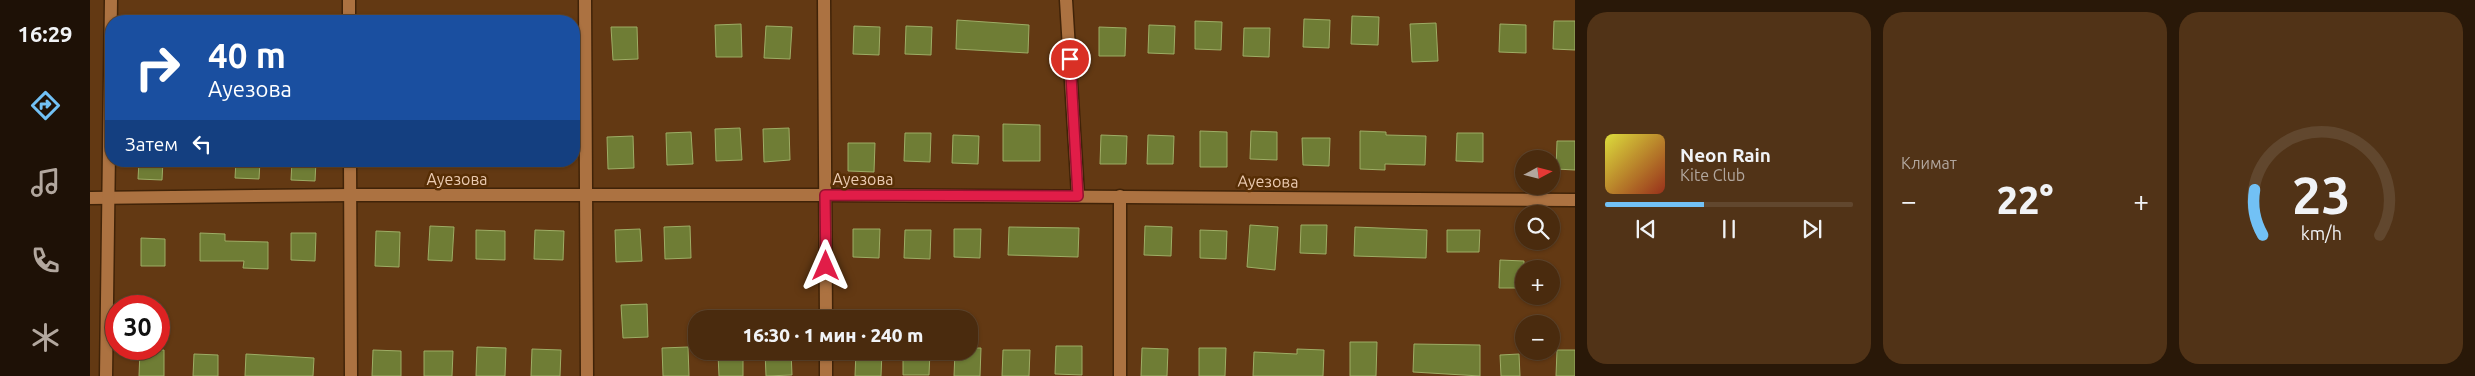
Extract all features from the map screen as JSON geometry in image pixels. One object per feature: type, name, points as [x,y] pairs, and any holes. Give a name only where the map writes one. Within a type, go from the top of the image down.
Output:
[{"type":"street","points":[[111,0],[111,15]]},
{"type":"street","points":[[349,0],[349,15]]},
{"type":"street","points":[[585,0],[587,376]]},
{"type":"street","points":[[824,0],[826,310]]},
{"type":"street","points":[[1066,0],[1078,196]]},
{"type":"street","points":[[106,376],[108,167]]},
{"type":"street","points":[[350,167],[351,376]]},
{"type":"street","name":"Ауезова","points":[[90,198],[350,195],[825,195],[1575,200]]},
{"type":"street","points":[[1120,196],[1120,376]]},
{"type":"street","points":[[826,360],[826,376]]},
{"type":"building","points":[[1352,16],[1379,17],[1378,45],[1351,44]]},
{"type":"building","points":[[1304,19],[1330,20],[1329,48],[1303,47]]},
{"type":"building","points":[[957,20],[1029,25],[1028,53],[956,49]]},
{"type":"building","points":[[1195,21],[1222,22],[1221,50],[1195,49]]},
{"type":"building","points":[[1554,21],[1575,21],[1575,50],[1553,49]]},
{"type":"building","points":[[1436,23],[1438,61],[1412,62],[1410,24]]},
{"type":"building","points":[[741,24],[742,57],[716,57],[715,25]]},
{"type":"building","points":[[1500,24],[1526,25],[1526,53],[1499,52]]},
{"type":"building","points":[[1149,25],[1175,26],[1174,54],[1148,53]]},
{"type":"building","points":[[766,26],[792,27],[790,59],[764,58]]},
{"type":"building","points":[[854,26],[880,27],[879,55],[853,54]]},
{"type":"building","points":[[906,26],[932,27],[931,55],[905,54]]},
{"type":"building","points":[[611,27],[637,27],[638,59],[613,60]]},
{"type":"building","points":[[1099,27],[1126,28],[1125,56],[1099,56]]},
{"type":"building","points":[[1244,28],[1270,28],[1269,57],[1243,56]]},
{"type":"building","points":[[1003,124],[1040,125],[1040,161],[1003,161]]},
{"type":"building","points":[[740,128],[742,160],[716,161],[715,129]]},
{"type":"building","points":[[789,128],[790,160],[764,162],[763,129]]},
{"type":"building","points":[[1200,131],[1227,132],[1227,167],[1200,167]]},
{"type":"building","points":[[1251,131],[1277,132],[1277,160],[1250,159]]},
{"type":"building","points":[[1360,131],[1386,132],[1386,135],[1426,136],[1425,165],[1385,164],[1385,170],[1360,169]]},
{"type":"building","points":[[691,132],[693,164],[667,165],[666,133]]},
{"type":"building","points":[[905,133],[931,133],[930,162],[904,161]]},
{"type":"building","points":[[1457,133],[1483,133],[1483,162],[1456,161]]},
{"type":"building","points":[[953,135],[979,136],[978,164],[952,163]]},
{"type":"building","points":[[1101,135],[1127,136],[1126,164],[1100,164]]},
{"type":"building","points":[[1148,135],[1174,136],[1173,164],[1147,164]]},
{"type":"building","points":[[633,136],[634,168],[608,169],[607,137]]},
{"type":"building","points":[[1302,138],[1330,138],[1329,166],[1303,165]]},
{"type":"building","points":[[1557,141],[1575,141],[1575,170],[1560,169],[1560,150],[1557,150]]},
{"type":"building","points":[[848,143],[875,143],[874,172],[848,171]]},
{"type":"building","points":[[139,167],[163,167],[162,180],[138,179]]},
{"type":"building","points":[[236,167],[260,167],[259,179],[235,178]]},
{"type":"building","points":[[292,167],[316,167],[315,181],[291,180]]},
{"type":"building","points":[[1250,225],[1278,227],[1275,270],[1247,267]]},
{"type":"building","points":[[1301,225],[1327,225],[1326,254],[1300,253]]},
{"type":"building","points":[[430,226],[454,227],[452,261],[428,260]]},
{"type":"building","points":[[690,226],[691,258],[665,259],[664,227]]},
{"type":"building","points":[[1145,226],[1172,227],[1171,256],[1144,255]]},
{"type":"building","points":[[1009,227],[1079,228],[1078,257],[1008,255]]},
{"type":"building","points":[[1355,227],[1427,230],[1426,258],[1354,256]]},
{"type":"building","points":[[640,229],[642,261],[616,262],[615,230]]},
{"type":"building","points":[[853,229],[880,229],[879,258],[853,257]]},
{"type":"building","points":[[954,229],[981,229],[980,258],[954,257]]},
{"type":"building","points":[[476,230],[505,231],[505,260],[476,259]]},
{"type":"building","points":[[535,230],[564,231],[563,260],[534,259]]},
{"type":"building","points":[[905,230],[931,230],[930,259],[904,258]]},
{"type":"building","points":[[1200,230],[1227,231],[1226,259],[1200,258]]},
{"type":"building","points":[[1447,230],[1480,230],[1479,252],[1447,252]]},
{"type":"building","points":[[376,231],[400,232],[399,267],[375,266]]},
{"type":"building","points":[[200,233],[225,234],[225,241],[268,242],[268,269],[243,268],[244,261],[200,261]]},
{"type":"building","points":[[291,233],[316,233],[315,261],[291,260]]},
{"type":"building","points":[[141,238],[165,239],[165,266],[141,266]]},
{"type":"building","points":[[1500,260],[1515,261],[1515,288],[1499,288]]},
{"type":"building","points":[[647,304],[648,337],[623,338],[621,305]]},
{"type":"building","points":[[1350,342],[1377,342],[1376,376],[1350,376]]},
{"type":"building","points":[[1414,344],[1480,345],[1480,376],[1413,372]]},
{"type":"building","points":[[1056,346],[1082,346],[1082,375],[1055,374]]},
{"type":"building","points":[[477,347],[506,348],[505,376],[476,376]]},
{"type":"building","points":[[688,347],[689,376],[663,376],[662,348]]},
{"type":"building","points":[[978,348],[981,348],[980,376],[954,376],[955,360],[978,360]]},
{"type":"building","points":[[1142,348],[1168,349],[1167,376],[1141,376]]},
{"type":"building","points":[[1199,348],[1226,348],[1225,376],[1199,376]]},
{"type":"building","points":[[532,349],[561,350],[560,376],[531,376]]},
{"type":"building","points":[[1297,349],[1324,350],[1323,376],[1253,376],[1254,352],[1297,354]]},
{"type":"building","points":[[373,350],[401,351],[401,376],[372,376]]},
{"type":"building","points":[[1003,350],[1030,350],[1029,376],[1002,376]]},
{"type":"building","points":[[1560,350],[1575,350],[1575,376],[1556,376],[1557,360],[1560,360]]},
{"type":"building","points":[[424,351],[453,351],[452,376],[424,376]]},
{"type":"building","points":[[194,354],[218,355],[218,376],[193,376]]},
{"type":"building","points":[[246,354],[314,358],[313,376],[245,376]]},
{"type":"building","points":[[1515,354],[1515,360],[1519,360],[1520,376],[1501,376],[1500,355]]},
{"type":"building","points":[[140,360],[164,360],[164,376],[139,376]]},
{"type":"building","points":[[718,360],[743,360],[743,376],[719,376]]},
{"type":"building","points":[[765,360],[791,360],[792,375],[766,376]]},
{"type":"building","points":[[856,360],[882,360],[881,376],[855,376]]},
{"type":"building","points":[[903,360],[930,360],[929,375],[903,375]]},
{"type":"route","points":[[826,266],[825,195],[1078,196],[1070,59]]}]
